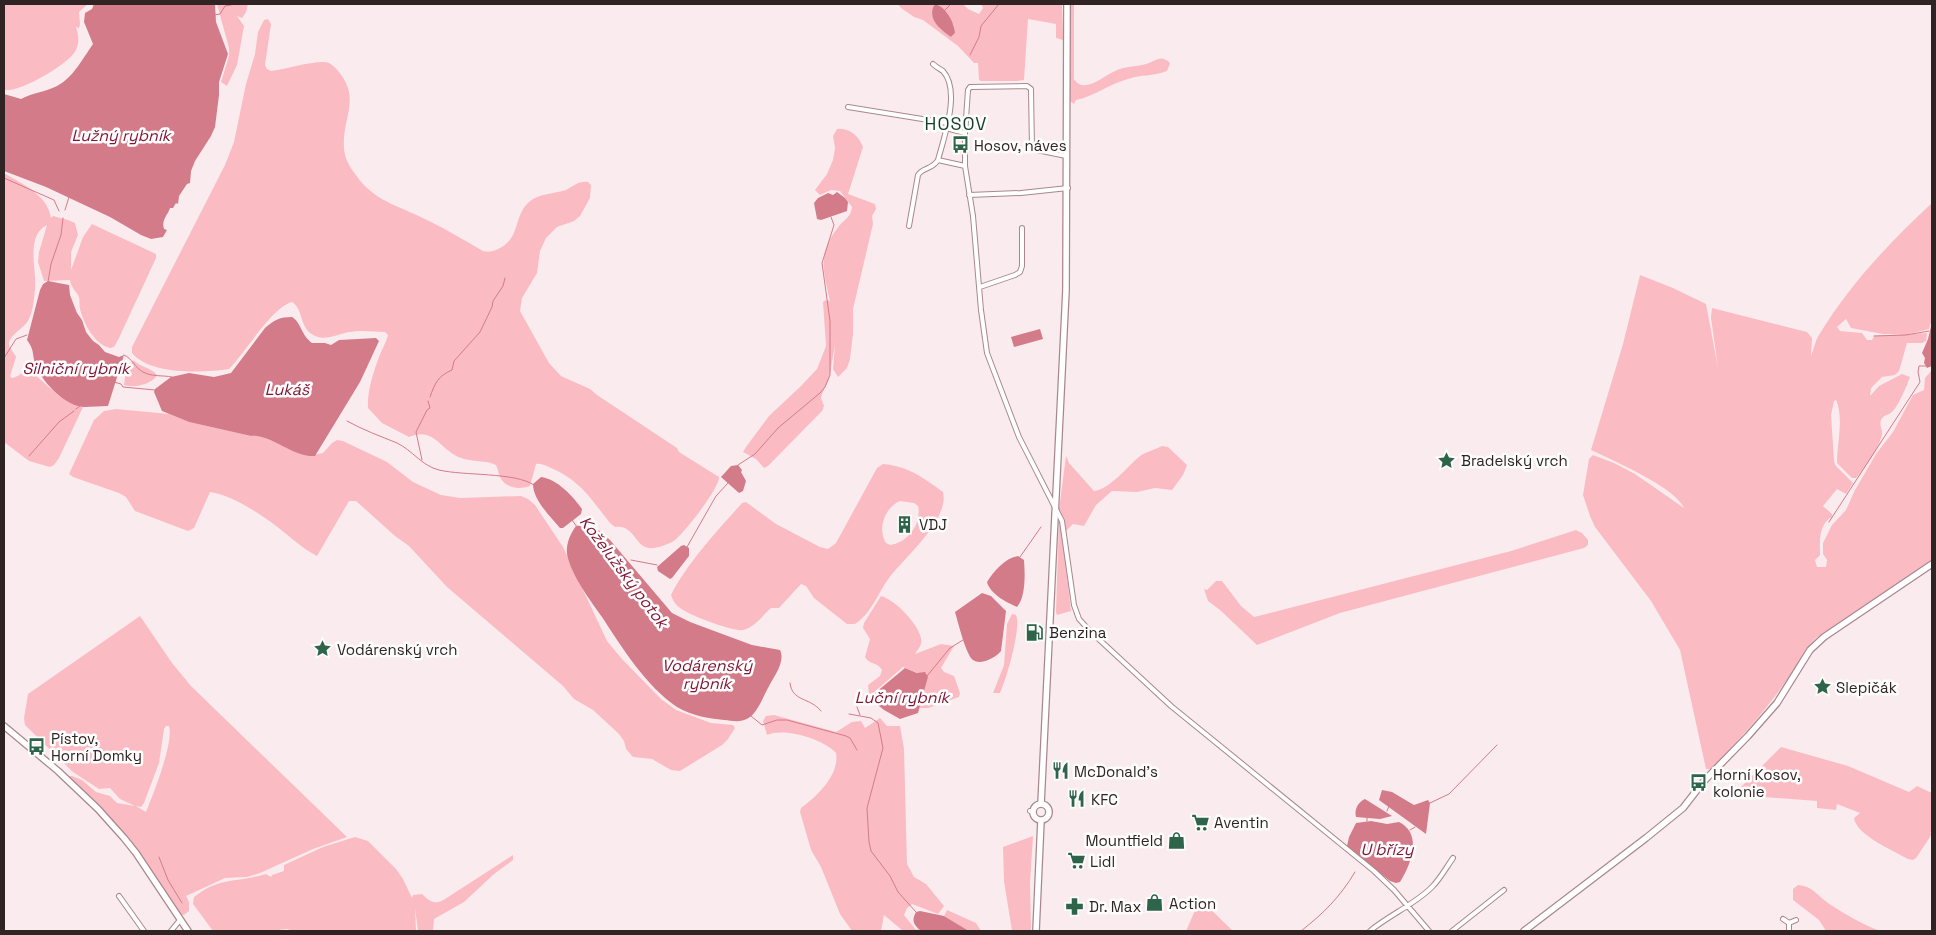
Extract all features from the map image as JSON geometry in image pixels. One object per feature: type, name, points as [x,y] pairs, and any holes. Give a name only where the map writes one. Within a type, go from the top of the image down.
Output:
[{"type":"main road","points":[[1042,804],[1066,290],[1068,188],[1067,4]]},
{"type":"main road","points":[[1524,931],[1684,808],[1704,782],[1777,703],[1810,650],[1824,637],[1932,564]]},
{"type":"main road","points":[[4,726],[58,771],[98,809],[136,853],[188,931]]},
{"type":"main road","points":[[1042,804],[1048,807],[1049,812],[1047,818],[1041,820],[1035,817],[1032,811],[1036,806],[1042,804]]},
{"type":"main road","points":[[1036,931],[1041,820]]},
{"type":"street","points":[[909,226],[918,175],[921,171],[934,165],[938,160],[950,109],[949,88],[946,77],[933,64]]},
{"type":"street","points":[[1067,156],[1032,149],[1031,89],[1027,86],[970,87],[968,90],[965,133],[965,166],[987,353],[1019,437],[1062,521],[1076,613],[1082,623],[1098,639],[1171,706],[1387,883],[1429,931]]},
{"type":"street","points":[[848,107],[947,125],[965,133]]},
{"type":"street","points":[[938,160],[965,166]]},
{"type":"street","points":[[969,195],[1021,193],[1068,188]]},
{"type":"street","points":[[980,287],[1015,276],[1020,272],[1022,266],[1022,228]]},
{"type":"street","points":[[1370,931],[1431,888],[1453,858]]},
{"type":"street","points":[[1452,931],[1504,890]]},
{"type":"street","points":[[119,896],[144,931]]},
{"type":"street","points":[[1783,919],[1789,923]]},
{"type":"street","points":[[172,931],[180,920]]},
{"type":"street","points":[[1789,923],[1796,920]]},
{"type":"street","points":[[1789,923],[1789,931]]},
{"type":"shaded area","points":[[4,4],[88,4],[79,12],[80,24],[79,28],[76,27],[78,44],[74,53],[61,65],[41,78],[11,90],[4,90]]},
{"type":"shaded area","points":[[217,4],[248,4],[242,18],[237,16],[244,26],[237,65],[227,86],[221,82],[229,56],[229,48]]},
{"type":"shaded area","points":[[898,4],[935,4],[939,28],[951,37],[955,33],[954,25],[937,4],[963,4],[968,9],[979,14],[983,8],[981,4],[1062,4],[1063,40],[1056,38],[1056,24],[1028,19],[1024,80],[981,81],[979,80],[978,63],[974,63],[958,46],[923,20],[914,17],[901,8]]},
{"type":"shaded area","points":[[1070,4],[1074,4],[1074,79],[1078,83],[1088,85],[1118,69],[1146,64],[1158,59],[1167,60],[1170,63],[1167,71],[1121,81],[1076,100],[1074,104],[1070,101]]},
{"type":"shaded area","points":[[268,19],[271,24],[265,65],[267,69],[271,71],[326,62],[339,72],[349,91],[350,100],[344,137],[344,152],[347,160],[365,186],[391,204],[436,224],[488,252],[505,245],[514,233],[524,208],[533,199],[566,190],[581,182],[588,182],[591,185],[590,198],[580,216],[574,221],[557,227],[546,238],[540,251],[537,273],[522,298],[520,311],[549,363],[561,376],[590,389],[677,448],[679,452],[719,477],[707,501],[692,522],[672,542],[658,547],[644,547],[627,529],[615,527],[610,523],[578,485],[561,473],[544,465],[536,464],[530,486],[521,488],[509,486],[502,481],[496,465],[461,458],[431,437],[418,434],[409,437],[382,423],[368,408],[368,402],[369,389],[388,335],[385,332],[354,331],[324,338],[314,336],[306,328],[298,308],[292,302],[276,312],[267,321],[229,369],[178,371],[164,369],[140,360],[132,353],[132,347],[225,165],[234,142],[246,84],[255,54],[258,32],[264,20]]},
{"type":"shaded area","points":[[837,129],[846,129],[853,133],[863,147],[848,194],[875,204],[876,209],[872,216],[873,224],[853,309],[850,359],[847,368],[838,377],[833,369],[835,345],[829,379],[821,398],[824,406],[822,411],[764,468],[756,459],[743,452],[769,416],[817,369],[826,346],[823,302],[826,300],[830,301],[824,271],[825,254],[832,236],[849,216],[852,207],[840,191],[831,190],[820,195],[815,190],[827,174],[833,160],[835,148],[833,136]]},
{"type":"shaded area","points":[[4,173],[40,197],[49,210],[51,218],[53,216],[75,223],[78,235],[71,252],[71,270],[83,237],[92,224],[156,254],[156,258],[119,338],[114,347],[110,348],[104,346],[90,333],[80,309],[79,297],[70,280],[44,281],[38,262],[47,225],[40,230],[36,237],[34,245],[35,289],[33,305],[27,322],[10,339],[9,346],[16,357],[10,376],[12,378],[31,371],[59,396],[83,407],[59,458],[50,467],[29,461],[4,442]]},
{"type":"shaded area","points":[[1932,203],[1932,319],[1929,329],[1909,334],[1927,333],[1926,341],[1922,343],[1907,343],[1899,371],[1895,375],[1882,377],[1871,388],[1870,396],[1879,386],[1902,374],[1910,377],[1903,395],[1895,408],[1881,420],[1882,435],[1878,447],[1868,464],[1856,478],[1852,478],[1837,463],[1840,415],[1836,400],[1834,401],[1831,415],[1835,465],[1853,483],[1846,494],[1837,489],[1823,506],[1832,514],[1832,517],[1827,520],[1822,529],[1820,555],[1815,560],[1817,567],[1826,567],[1827,560],[1823,554],[1823,543],[1832,525],[1846,510],[1855,490],[1876,454],[1893,432],[1913,395],[1924,390],[1925,378],[1932,370],[1932,560],[1816,638],[1806,649],[1786,682],[1756,720],[1711,769],[1706,769],[1680,650],[1651,601],[1595,527],[1583,495],[1589,459],[1593,455],[1635,474],[1684,508],[1669,491],[1627,467],[1591,450],[1623,344],[1640,275],[1706,304],[1718,368],[1711,318],[1712,308],[1807,332],[1812,338],[1811,356],[1818,337],[1843,299],[1871,265]],"holes":[[[1846,319],[1851,328],[1883,334],[1905,334],[1874,336],[1872,340],[1867,340],[1862,333],[1840,331],[1837,327]]]},
{"type":"shaded area","points":[[133,360],[155,373],[157,375],[155,378],[142,385],[124,385],[125,377]]},
{"type":"shaded area","points":[[116,409],[169,414],[189,422],[251,436],[258,435],[308,456],[323,453],[337,440],[343,441],[387,462],[413,482],[441,495],[460,498],[521,496],[528,499],[535,505],[563,547],[607,641],[622,659],[661,699],[676,710],[711,723],[733,725],[735,728],[722,745],[680,771],[671,770],[652,759],[633,757],[626,749],[624,741],[619,734],[593,710],[574,699],[563,686],[447,587],[409,546],[356,501],[349,501],[317,556],[259,514],[220,494],[210,492],[194,528],[188,531],[135,511],[126,497],[119,493],[69,474],[94,420],[104,411]]},
{"type":"shaded area","points":[[1162,446],[1168,447],[1187,465],[1183,475],[1172,490],[1155,488],[1137,492],[1112,491],[1096,505],[1084,526],[1073,524],[1065,532],[1059,510],[1066,456],[1069,463],[1094,491],[1106,487],[1140,456]]},
{"type":"shaded area","points":[[883,464],[908,470],[943,492],[943,503],[940,514],[933,526],[889,578],[866,615],[855,624],[847,624],[814,598],[806,586],[801,584],[779,608],[771,608],[755,624],[743,630],[721,626],[701,619],[678,607],[674,602],[671,595],[685,571],[742,503],[746,502],[776,524],[820,547],[828,549],[836,543],[877,468]],"holes":[[[900,501],[914,503],[918,506],[919,512],[916,525],[912,531],[897,543],[890,545],[886,543],[882,531],[884,519],[890,508]]]},
{"type":"shaded area","points":[[1059,520],[1061,523],[1071,611],[1057,615],[1056,612]]},
{"type":"shaded area","points":[[1576,530],[1582,533],[1588,540],[1588,545],[1584,548],[1340,613],[1257,645],[1208,601],[1204,589],[1207,590],[1216,581],[1222,581],[1241,606],[1254,617],[1511,551]]},
{"type":"shaded area","points":[[881,596],[894,603],[914,623],[921,638],[920,647],[915,654],[941,644],[954,646],[941,668],[944,672],[954,676],[960,693],[959,697],[928,708],[919,708],[928,677],[903,667],[872,694],[869,694],[868,685],[880,676],[882,670],[865,657],[870,639],[863,628],[864,623]]},
{"type":"shaded area","points":[[1012,614],[1016,615],[1017,630],[1012,654],[1000,693],[993,693],[1004,665],[1007,624]]},
{"type":"shaded area","points":[[140,616],[172,663],[191,686],[347,837],[313,849],[260,873],[247,877],[225,878],[186,896],[189,902],[189,911],[184,915],[178,914],[134,846],[68,776],[82,780],[96,792],[110,796],[117,803],[135,806],[120,799],[110,788],[99,789],[73,772],[25,725],[24,718],[28,694]],"holes":[[[166,726],[169,726],[170,734],[166,756],[146,812],[136,806],[141,807],[144,803],[159,763],[164,729]]]},
{"type":"shaded area","points":[[774,715],[836,732],[852,722],[861,721],[865,728],[880,718],[887,726],[900,726],[904,749],[907,864],[914,877],[926,884],[944,906],[938,914],[912,904],[907,908],[904,915],[916,930],[921,931],[903,931],[884,915],[881,931],[852,931],[840,914],[821,867],[811,850],[800,812],[801,808],[820,792],[831,777],[836,761],[836,753],[823,743],[793,733],[783,732],[767,735],[763,721],[766,716]]},
{"type":"shaded area","points":[[1781,747],[1848,766],[1909,792],[1917,786],[1932,793],[1932,832],[1930,832],[1930,837],[1916,858],[1913,860],[1908,859],[1868,836],[1856,824],[1854,818],[1860,813],[1837,804],[1836,810],[1817,808],[1817,801],[1738,795],[1738,790]]},
{"type":"shaded area","points":[[1033,836],[1030,883],[1031,931],[1012,931],[1004,881],[1003,847]]},
{"type":"shaded area","points":[[355,837],[368,841],[396,869],[412,898],[413,895],[422,894],[430,901],[435,902],[445,899],[513,855],[513,860],[494,874],[464,902],[434,919],[433,931],[418,931],[415,908],[416,931],[294,931],[287,929],[269,931],[213,931],[193,904],[194,897],[212,886],[266,874],[271,877],[284,871],[284,865],[323,847]]},
{"type":"shaded area","points":[[1798,885],[1811,889],[1840,911],[1880,931],[1826,931],[1819,920],[1793,900],[1793,889]]},
{"type":"shaded area","points":[[1200,899],[1233,931],[1186,931]]},
{"type":"shaded area","points":[[947,910],[976,923],[981,931],[969,931],[944,916]]},
{"type":"water","name":"Lužný rybník","points":[[94,4],[215,4],[216,22],[228,54],[219,82],[215,127],[195,161],[191,171],[190,183],[187,184],[179,196],[178,204],[176,203],[173,208],[170,208],[165,218],[163,226],[167,230],[163,237],[151,239],[141,235],[110,217],[46,187],[4,171],[4,94],[21,99],[52,88],[68,78],[93,44],[84,22],[85,13],[92,9]]},
{"type":"water","points":[[935,4],[946,11],[951,20],[955,33],[951,37],[933,19],[932,14]]},
{"type":"water","points":[[837,192],[848,202],[847,211],[821,220],[817,219],[814,203],[818,198],[828,193],[833,195]]},
{"type":"water","name":"Silniční rybník","points":[[48,281],[69,285],[70,295],[77,313],[82,320],[86,332],[93,341],[105,352],[119,357],[124,355],[108,406],[84,407],[70,403],[50,387],[37,368],[32,348],[27,340],[40,290],[43,284]]},
{"type":"water","name":"Lukáš","points":[[292,317],[312,343],[331,345],[339,340],[376,338],[379,341],[360,382],[315,456],[307,456],[266,438],[189,422],[162,411],[154,392],[155,389],[171,377],[189,373],[214,377],[231,373],[265,328],[277,320]]},
{"type":"water","points":[[1932,322],[1932,366],[1927,368],[1922,353]]},
{"type":"water","points":[[1040,329],[1043,339],[1014,347],[1011,337]]},
{"type":"water","points":[[738,465],[746,481],[743,491],[739,493],[721,477],[731,466]]},
{"type":"water","points":[[541,477],[547,478],[559,485],[582,509],[581,514],[563,528],[560,528],[547,513],[536,496],[533,484]]},
{"type":"water","name":"Vodárenský rybník","points":[[576,526],[595,527],[610,540],[672,613],[690,622],[752,645],[780,650],[781,660],[778,670],[758,708],[750,717],[741,721],[734,721],[688,713],[665,698],[645,677],[627,654],[572,570],[567,554],[568,543]]},
{"type":"water","points":[[684,545],[689,548],[689,556],[672,578],[670,579],[658,571],[657,567]]},
{"type":"water","points":[[1018,556],[1024,560],[1025,578],[1022,597],[1017,607],[995,594],[987,582],[996,569],[1004,562]]},
{"type":"water","points":[[982,593],[991,596],[1006,611],[1001,651],[990,659],[978,662],[970,657],[962,638],[955,612]]},
{"type":"water","name":"Luční rybník","points":[[905,668],[917,673],[925,672],[928,677],[918,713],[900,719],[884,710],[869,698]]},
{"type":"water","name":"U břízy","points":[[1382,790],[1392,792],[1414,805],[1428,800],[1430,803],[1426,834],[1379,800]]},
{"type":"water","name":"U břízy","points":[[1365,799],[1392,816],[1380,819],[1356,817],[1357,806]]},
{"type":"water","name":"U břízy","points":[[1371,821],[1387,824],[1399,822],[1411,834],[1413,850],[1408,867],[1400,882],[1390,881],[1347,846],[1356,823]]},
{"type":"water","points":[[920,911],[944,916],[969,931],[921,931],[915,925],[914,920],[916,912]]},
{"type":"waterway","points":[[214,15],[220,14],[225,6],[236,4]]},
{"type":"waterway","points":[[944,11],[951,4]]},
{"type":"waterway","points":[[970,55],[979,37],[981,26],[999,4]]},
{"type":"waterway","points":[[4,178],[54,200],[59,211]]},
{"type":"waterway","name":"Koželužský potok","points":[[65,210],[69,197]]},
{"type":"waterway","points":[[738,465],[755,454],[778,428],[820,393],[830,375],[830,321],[822,263],[834,225],[831,217]]},
{"type":"waterway","name":"Koželužský potok","points":[[48,282],[51,264],[61,235],[63,218]]},
{"type":"waterway","points":[[430,397],[438,380],[452,370],[454,361],[480,332],[493,301],[503,286],[505,278]]},
{"type":"waterway","points":[[1874,336],[1906,335],[1929,331]]},
{"type":"waterway","points":[[4,358],[16,339],[27,335]]},
{"type":"waterway","points":[[124,355],[146,374],[172,377]]},
{"type":"waterway","points":[[1829,522],[1920,382],[1919,366],[1926,366]]},
{"type":"waterway","name":"Koželužský potok","points":[[114,382],[121,384],[123,387],[155,390]]},
{"type":"waterway","points":[[422,460],[416,432],[427,410],[430,408],[428,401]]},
{"type":"waterway","points":[[76,409],[80,406]]},
{"type":"waterway","points":[[29,456],[59,422],[74,411]]},
{"type":"waterway","name":"Koželužský potok","points":[[347,421],[397,443],[433,468],[449,472],[515,478],[534,485]]},
{"type":"waterway","points":[[687,547],[716,496],[728,483]]},
{"type":"waterway","name":"Koželužský potok","points":[[572,520],[577,527]]},
{"type":"waterway","points":[[1020,557],[1041,527]]},
{"type":"waterway","points":[[631,560],[657,565]]},
{"type":"waterway","points":[[927,676],[950,648],[963,640]]},
{"type":"waterway","name":"Koželužský potok","points":[[790,683],[791,689],[798,697],[812,703],[821,711]]},
{"type":"waterway","name":"Koželužský potok","points":[[857,707],[860,715]]},
{"type":"waterway","name":"Koželužský potok","points":[[849,714],[871,718],[878,723],[883,748],[867,808],[869,842],[871,851],[890,876],[898,892],[916,912]]},
{"type":"waterway","points":[[751,716],[762,725],[777,720],[787,720],[846,736],[850,738],[857,750]]},
{"type":"waterway","points":[[1430,803],[1449,794],[1497,745]]},
{"type":"waterway","points":[[1387,811],[1389,806]]},
{"type":"waterway","points":[[1367,816],[1367,821]]},
{"type":"waterway","points":[[1410,830],[1415,827]]},
{"type":"waterway","points":[[159,857],[168,880],[182,903]]},
{"type":"waterway","points":[[1301,931],[1331,904],[1355,872]]},
{"type":"place","name":"Hosov, náves","points":[[960,145]]},
{"type":"place","name":"Bradelský vrch","points":[[1447,460]]},
{"type":"place","name":"VDJ","points":[[905,524]]},
{"type":"place","name":"Benzina","points":[[1035,632]]},
{"type":"place","name":"Vodárenský vrch","points":[[323,649]]},
{"type":"place","name":"Slepičák","points":[[1822,687]]},
{"type":"place","name":"Pístov, Horní Domky","points":[[37,747]]},
{"type":"place","name":"McDonald's","points":[[1060,771]]},
{"type":"place","name":"Horní Kosov, kolonie","points":[[1699,783]]},
{"type":"place","name":"KFC","points":[[1077,799]]},
{"type":"place","name":"Aventin","points":[[1200,822]]},
{"type":"place","name":"Mountfield","points":[[1177,840]]},
{"type":"place","name":"Lidl","points":[[1076,861]]},
{"type":"place","name":"Action","points":[[1155,903]]},
{"type":"place","name":"Dr. Max","points":[[1075,906]]},
{"type":"district","name":"HOSOV","points":[[956,123]]}]
